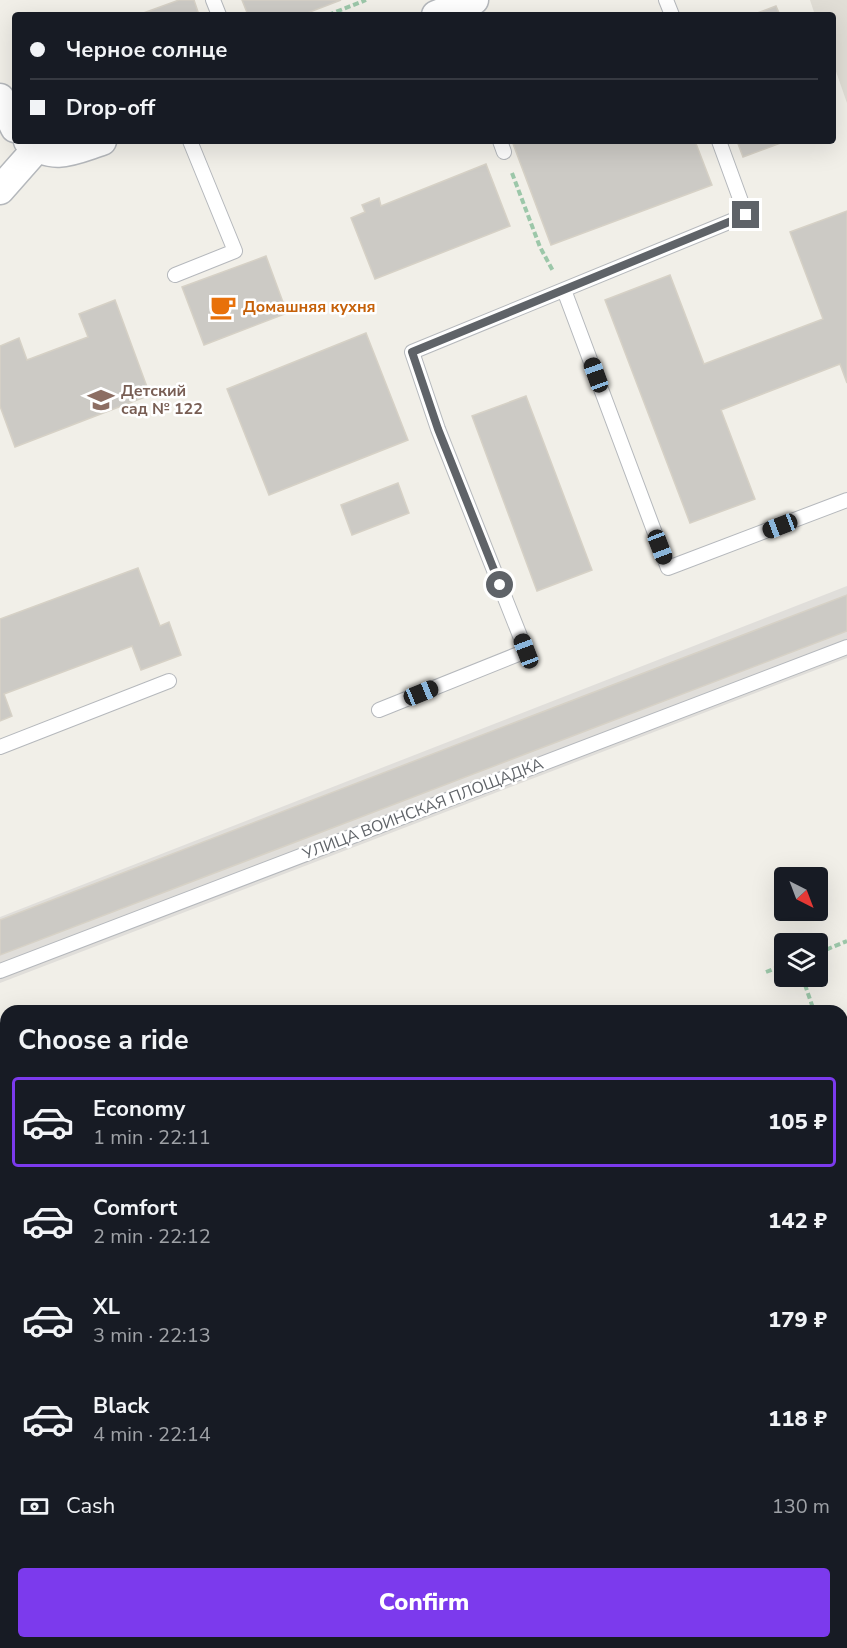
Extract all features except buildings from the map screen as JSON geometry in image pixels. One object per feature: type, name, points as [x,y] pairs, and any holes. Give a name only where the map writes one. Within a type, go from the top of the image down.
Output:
[{"type":"street","points":[[0,98],[12,122]]},
{"type":"street","points":[[0,190],[32,145],[64,154],[93,144]]},
{"type":"lane","points":[[175,275],[235,251],[191,144]]},
{"type":"lane","points":[[379,710],[526,651],[438,429],[412,352],[746,215],[720,144]]},
{"type":"lane","points":[[564,290],[668,568],[847,500]]},
{"type":"lane","name":"УЛИЦА ВОИНСКАЯ ПЛОЩАДКА","points":[[0,970],[847,647]]},
{"type":"lane","points":[[0,747],[169,681]]},
{"type":"path","points":[[336,12],[366,0]]},
{"type":"path","points":[[502,147],[540,247],[564,290]]},
{"type":"path","points":[[828,948],[847,941]]},
{"type":"path","points":[[766,972],[774,969]]},
{"type":"path","points":[[806,987],[812,1005]]},
{"type":"shaded area","points":[[810,0],[847,0],[847,103],[836,72],[836,12],[814,12]]},
{"type":"shaded area","points":[[847,586],[847,658],[0,983],[0,917]]},
{"type":"place","name":"Домашняя кухня","points":[[223,307]]},
{"type":"place","name":"Детский сад № 122","points":[[101,400]]},
{"type":"route","points":[[500,585],[438,429],[412,352],[746,215]]}]
